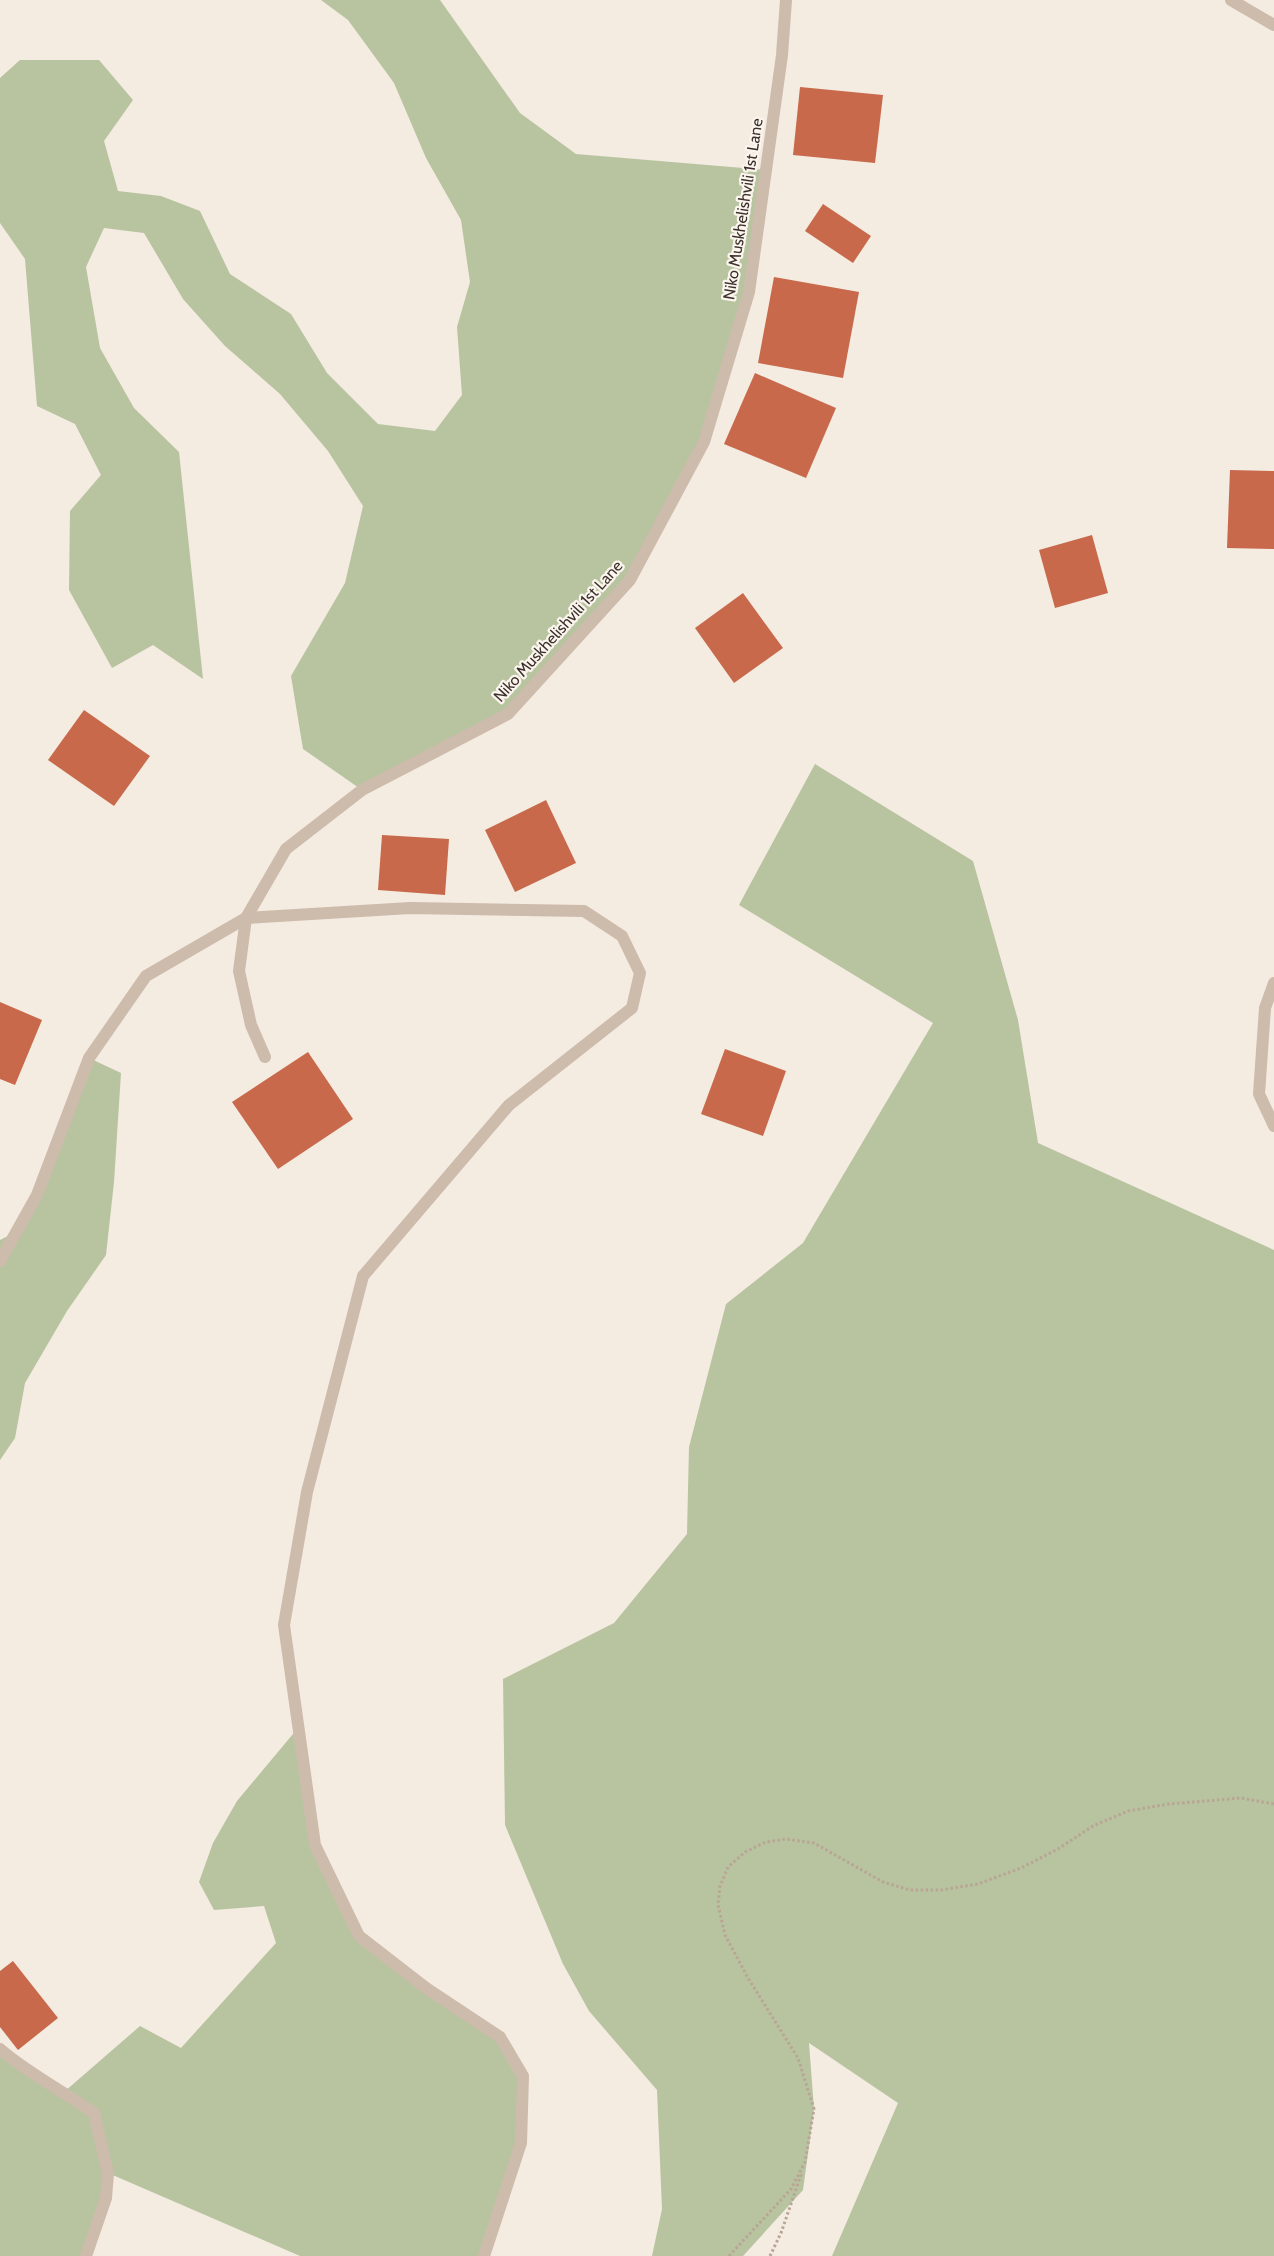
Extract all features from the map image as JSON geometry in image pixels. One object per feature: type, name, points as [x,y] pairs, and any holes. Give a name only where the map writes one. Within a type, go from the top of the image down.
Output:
[{"type":"street","name":"Niko Muskhelishvili 1st Lane","points":[[0,1261],[37,1195],[89,1058],[146,976],[246,918],[286,849],[362,790],[508,714],[630,580],[704,442],[749,292],[782,55],[786,0]]},
{"type":"street","points":[[1231,0],[1274,25]]},
{"type":"street","points":[[265,1057],[251,1025],[239,971],[246,918],[410,908],[584,912],[622,936],[640,973],[632,1008],[509,1105],[363,1276],[308,1492],[284,1625],[315,1845],[359,1936],[426,1988],[500,2036],[523,2076],[520,2143],[484,2256]]},
{"type":"street","points":[[1274,983],[1265,1008],[1259,1094],[1274,1126]]},
{"type":"street","points":[[0,2050],[23,2069],[64,2092],[94,2113],[108,2173],[106,2198],[86,2256]]},
{"type":"path","points":[[770,2256],[782,2233],[805,2162],[814,2109],[808,2084],[798,2058],[748,1978],[725,1935],[718,1905],[720,1886],[728,1867],[745,1852],[766,1842],[786,1839],[814,1843],[883,1882],[910,1890],[941,1890],[978,1884],[1021,1868],[1058,1849],[1093,1826],[1128,1811],[1169,1804],[1241,1798],[1274,1804]]},
{"type":"path","points":[[729,2256],[791,2189],[805,2162]]},
{"type":"green space","points":[[321,0],[440,0],[520,113],[576,154],[766,170],[749,292],[704,442],[630,580],[508,714],[362,790],[303,749],[291,676],[345,583],[363,506],[328,451],[280,394],[225,346],[183,299],[144,233],[104,228],[86,267],[100,348],[134,408],[179,452],[203,679],[153,645],[112,668],[69,590],[70,511],[101,475],[75,424],[37,406],[25,259],[0,223],[0,78],[20,60],[99,60],[133,100],[104,141],[118,191],[161,196],[200,211],[230,274],[291,314],[327,373],[378,424],[435,431],[462,395],[457,327],[470,282],[461,220],[426,158],[394,83],[348,20]]},
{"type":"green space","points":[[815,764],[973,861],[1018,1020],[1038,1143],[1274,1250],[1274,2256],[832,2256],[898,2103],[809,2043],[814,2109],[803,2190],[743,2256],[652,2256],[662,2209],[657,2090],[589,2011],[563,1964],[505,1825],[503,1679],[614,1623],[687,1534],[689,1447],[726,1304],[803,1243],[933,1023],[739,905]]},
{"type":"green space","points":[[89,1058],[121,1073],[114,1182],[106,1255],[67,1311],[25,1383],[15,1438],[0,1460],[0,1240],[16,1232]]},
{"type":"green space","points":[[298,1728],[315,1845],[359,1935],[500,2037],[523,2076],[521,2143],[484,2256],[300,2256],[108,2173],[84,2256],[0,2256],[0,2049],[64,2092],[140,2026],[181,2048],[276,1943],[264,1906],[214,1910],[199,1882],[213,1843],[237,1801]]},
{"type":"building","points":[[800,87],[883,95],[875,163],[793,155]]},
{"type":"building","points":[[823,204],[871,236],[853,263],[805,231]]},
{"type":"building","points":[[774,277],[859,292],[843,378],[758,363]]},
{"type":"building","points":[[755,373],[836,408],[806,478],[724,444]]},
{"type":"building","points":[[1230,470],[1274,471],[1274,549],[1227,548]]},
{"type":"building","points":[[1092,535],[1108,593],[1055,608],[1039,550]]},
{"type":"building","points":[[743,593],[783,648],[734,683],[695,628]]},
{"type":"building","points":[[84,710],[150,756],[114,806],[48,760]]},
{"type":"building","points":[[546,800],[576,863],[515,892],[485,830]]},
{"type":"building","points":[[382,835],[449,839],[445,895],[378,890]]},
{"type":"building","points":[[0,1002],[42,1020],[15,1085],[0,1079]]},
{"type":"building","points":[[725,1049],[786,1071],[763,1136],[701,1114]]},
{"type":"building","points":[[308,1052],[353,1119],[278,1169],[232,1102]]},
{"type":"building","points":[[13,1961],[58,2018],[18,2050],[0,2027],[0,1971]]}]
